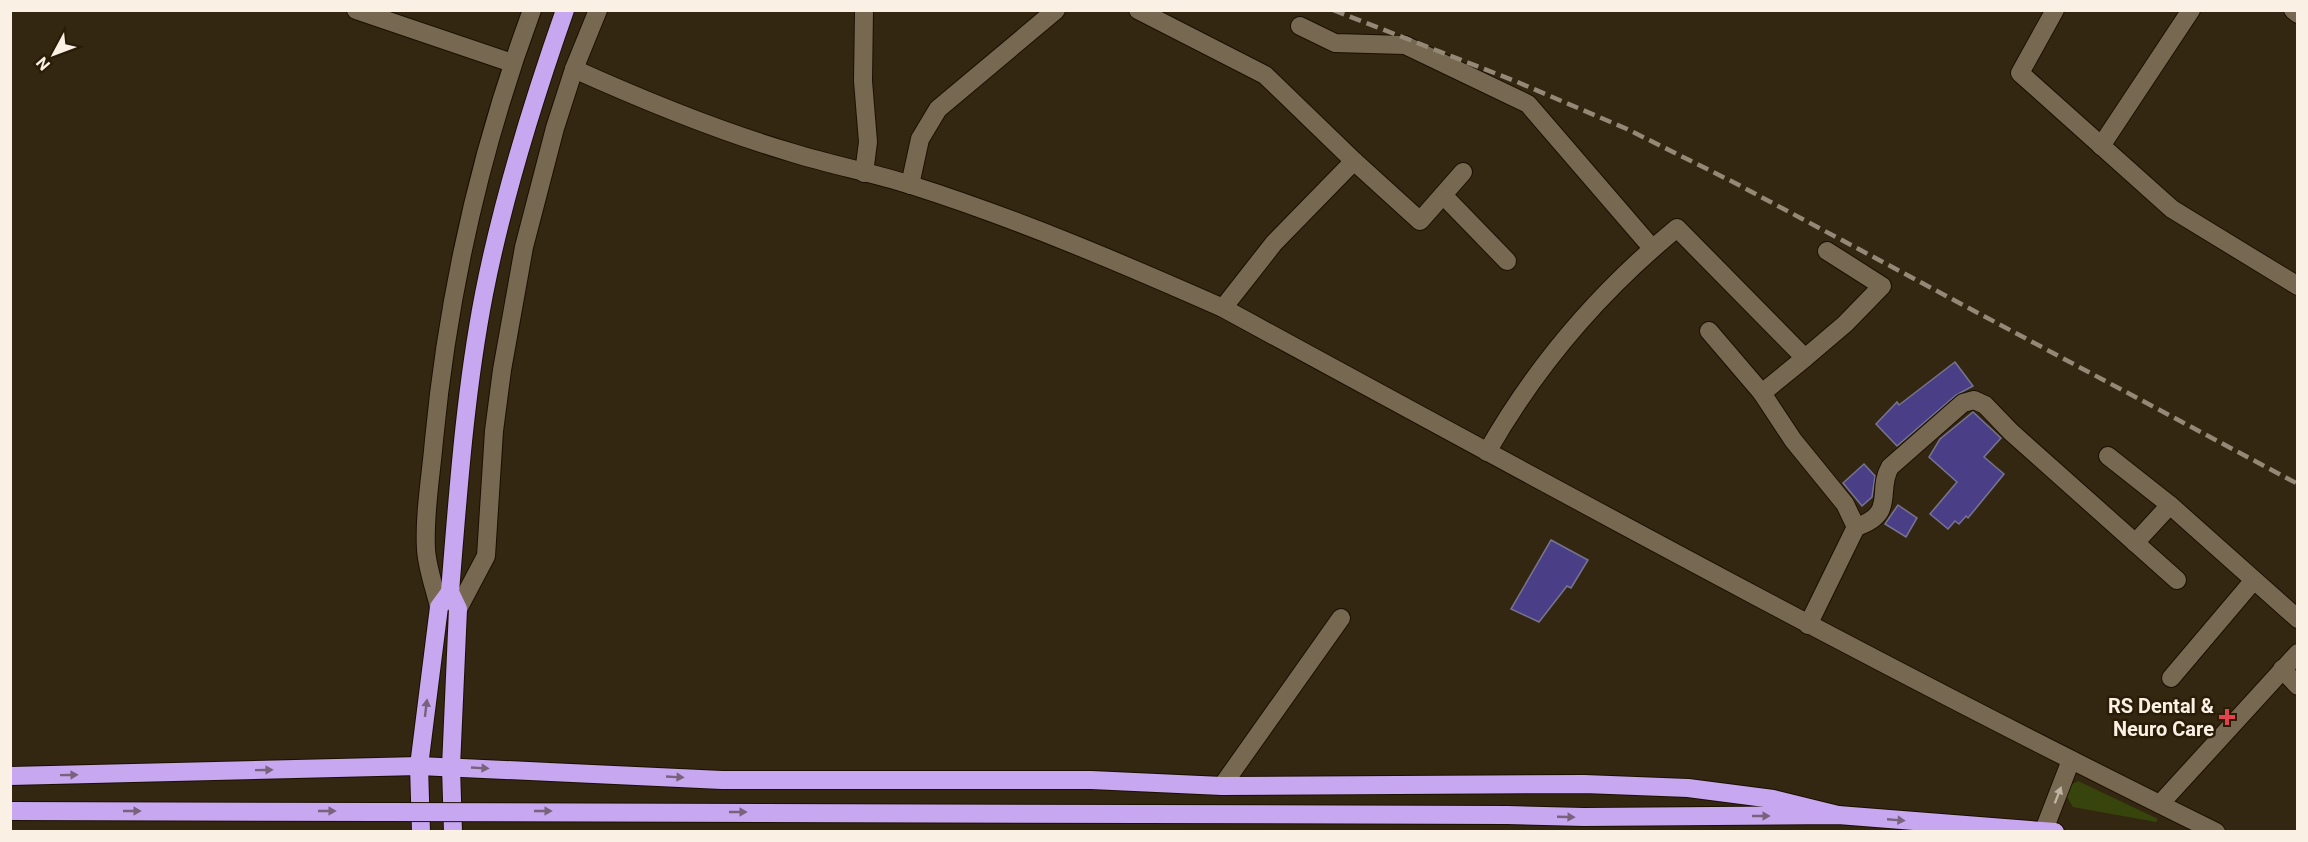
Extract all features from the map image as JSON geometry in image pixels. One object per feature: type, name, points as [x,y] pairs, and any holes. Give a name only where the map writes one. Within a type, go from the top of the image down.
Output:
[{"type":"highway","points":[[453,831],[451,766],[458,609],[450,592],[470,386],[484,295],[522,138],[565,10]]},
{"type":"highway","points":[[421,831],[419,766],[439,607],[450,592]]},
{"type":"highway","points":[[10,776],[451,766],[722,780],[1091,780],[1222,786],[1584,784],[1688,788],[1773,798],[1838,815]]},
{"type":"highway","points":[[10,811],[1584,817],[1838,815],[2049,831]]},
{"type":"street","points":[[356,10],[512,63]]},
{"type":"street","points":[[439,607],[426,550],[443,366],[467,234],[512,63],[532,10]]},
{"type":"street","points":[[458,609],[486,556],[494,431],[512,308],[538,187],[574,69],[598,10]]},
{"type":"street","points":[[864,10],[863,81],[868,142],[864,173]]},
{"type":"street","points":[[910,184],[920,139],[938,109],[1056,10]]},
{"type":"street","points":[[1138,10],[1266,75],[1354,161],[1420,221],[1463,172]]},
{"type":"street","points":[[2055,10],[2020,73],[2172,209],[2298,286]]},
{"type":"street","points":[[2101,146],[2191,10]]},
{"type":"street","points":[[2293,10],[2298,14]]},
{"type":"street","points":[[1300,26],[1335,43],[1405,45],[1528,104],[1652,248]]},
{"type":"street","points":[[574,69],[723,130],[864,173],[910,184],[1065,241],[1223,308],[1808,625],[2071,760],[2216,831]]},
{"type":"street","points":[[1223,308],[1281,235],[1354,161]]},
{"type":"street","points":[[1443,195],[1507,261]]},
{"type":"street","points":[[1487,452],[1514,405],[1555,348],[1611,285],[1677,228],[1805,358]]},
{"type":"street","points":[[1761,393],[1845,324],[1882,286],[1827,251]]},
{"type":"street","points":[[1708,331],[1761,393],[1793,440],[1845,504],[1856,527]]},
{"type":"street","points":[[1808,625],[1856,527],[1869,522],[1880,512],[1884,504],[1885,480],[1890,467],[1963,403],[1974,400],[1985,405],[2011,432],[2177,580]]},
{"type":"street","points":[[2108,456],[2170,505],[2298,619]]},
{"type":"street","points":[[2135,543],[2170,505]]},
{"type":"street","points":[[2171,678],[2254,580]]},
{"type":"street","points":[[1222,786],[1341,618]]},
{"type":"street","points":[[2160,804],[2298,653]]},
{"type":"street","points":[[2282,669],[2298,686]]},
{"type":"street","points":[[2049,831],[2071,760]]},
{"type":"green space","points":[[2078,781],[2158,819],[2156,822],[2073,807],[2066,795],[2069,786]]},
{"type":"building","points":[[1955,362],[1973,386],[1956,395],[1897,446],[1876,424],[1897,402],[1899,405]]},
{"type":"building","points":[[1973,412],[2001,438],[1984,457],[2004,474],[1968,518],[1966,516],[1959,524],[1955,521],[1948,529],[1930,514],[1957,482],[1929,457],[1940,439]]},
{"type":"building","points":[[1864,464],[1875,476],[1872,497],[1862,506],[1843,483]]},
{"type":"building","points":[[1898,505],[1917,518],[1906,537],[1885,524]]},
{"type":"building","points":[[1551,540],[1588,560],[1571,588],[1567,586],[1539,622],[1511,609]]},
{"type":"railway","points":[[1333,10],[1515,81],[1627,129],[1735,183],[2298,484]]},
{"type":"place","name":"RS Dental & Neuro Care","points":[[2227,717]]}]
